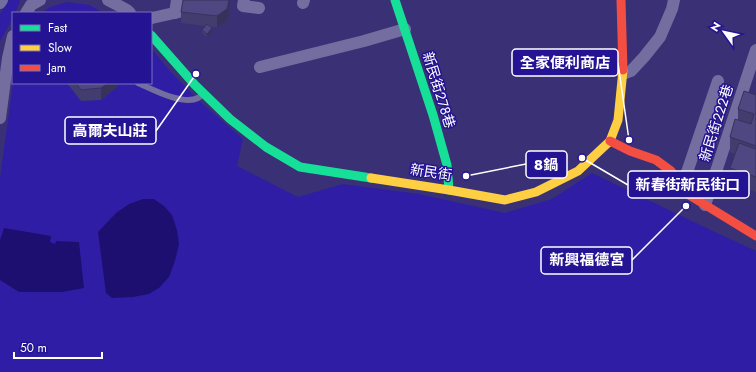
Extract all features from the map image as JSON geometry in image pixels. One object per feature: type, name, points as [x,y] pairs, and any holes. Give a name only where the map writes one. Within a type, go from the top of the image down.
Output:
[{"type":"street","points":[[27,12],[31,5],[40,0]]},
{"type":"street","points":[[108,0],[129,12]]},
{"type":"street","points":[[152,18],[179,12],[177,0]]},
{"type":"street","points":[[244,0],[242,6],[259,8]]},
{"type":"street","name":"新民街278巷","points":[[395,0],[435,122],[446,165],[449,190]]},
{"type":"street","points":[[621,0],[623,74],[618,120],[610,140],[630,151],[656,160],[671,170],[682,187],[689,194],[756,236]]},
{"type":"street","points":[[623,74],[631,71],[660,36],[672,9],[674,0]]},
{"type":"street","points":[[260,67],[364,41],[405,29]]},
{"type":"street","name":"新民街","points":[[152,36],[230,119],[266,147],[300,167],[505,200],[536,192],[578,171],[610,140]]},
{"type":"street","points":[[0,118],[8,58],[12,40]]},
{"type":"street","name":"新民街222巷","points":[[705,205],[756,50]]},
{"type":"street","points":[[682,187],[718,81]]},
{"type":"lane","points":[[140,84],[168,96],[186,100],[197,99],[204,93]]},
{"type":"shaded area","points":[[9,0],[20,1],[15,12],[12,12],[12,20],[0,41],[0,14]]},
{"type":"shaded area","points":[[67,2],[89,5],[102,12],[43,12],[50,7]]},
{"type":"shaded area","points":[[152,49],[168,69],[197,99],[243,139],[237,166],[298,197],[343,184],[419,194],[505,213],[552,199],[592,173],[756,251],[756,372],[0,372],[0,178],[13,84],[152,84]]},
{"type":"shaded area","points":[[143,199],[154,199],[164,206],[172,215],[177,230],[179,244],[175,261],[169,277],[159,288],[149,294],[133,297],[112,298],[106,293],[98,232],[116,213],[129,204]]},
{"type":"shaded area","points":[[4,228],[51,236],[50,242],[55,244],[56,241],[79,242],[84,288],[62,292],[19,292],[0,280],[0,240]]},
{"type":"building","points":[[183,0],[229,0],[227,9],[217,16],[181,12]]},
{"type":"building","points":[[207,24],[212,28],[207,34],[202,30]]},
{"type":"building","points":[[77,84],[107,84],[101,88],[81,90]]},
{"type":"building","points":[[744,91],[756,95],[756,146],[730,137],[735,119],[751,124],[754,114],[738,109]]},
{"type":"building","points":[[739,143],[756,149],[756,177],[730,168]]},
{"type":"traffic: fast","points":[[395,0],[433,115],[447,165],[449,190]]},
{"type":"traffic: fast","points":[[152,36],[195,85],[230,119],[266,147],[300,167],[371,178]]},
{"type":"traffic: slow","points":[[371,178],[505,200],[536,192],[578,171],[610,141],[618,120],[623,70]]},
{"type":"traffic: jam","points":[[621,0],[623,70]]},
{"type":"traffic: jam","points":[[610,141],[630,151],[656,160],[671,171],[689,195],[756,236]]},
{"type":"place","name":"高爾夫山莊","points":[[196,74]]},
{"type":"place","name":"全家便利商店","points":[[629,140]]},
{"type":"place","name":"新春街新民街口","points":[[582,158]]},
{"type":"place","name":"8鍋","points":[[466,176]]},
{"type":"place","name":"新興福德宮","points":[[686,206]]}]
